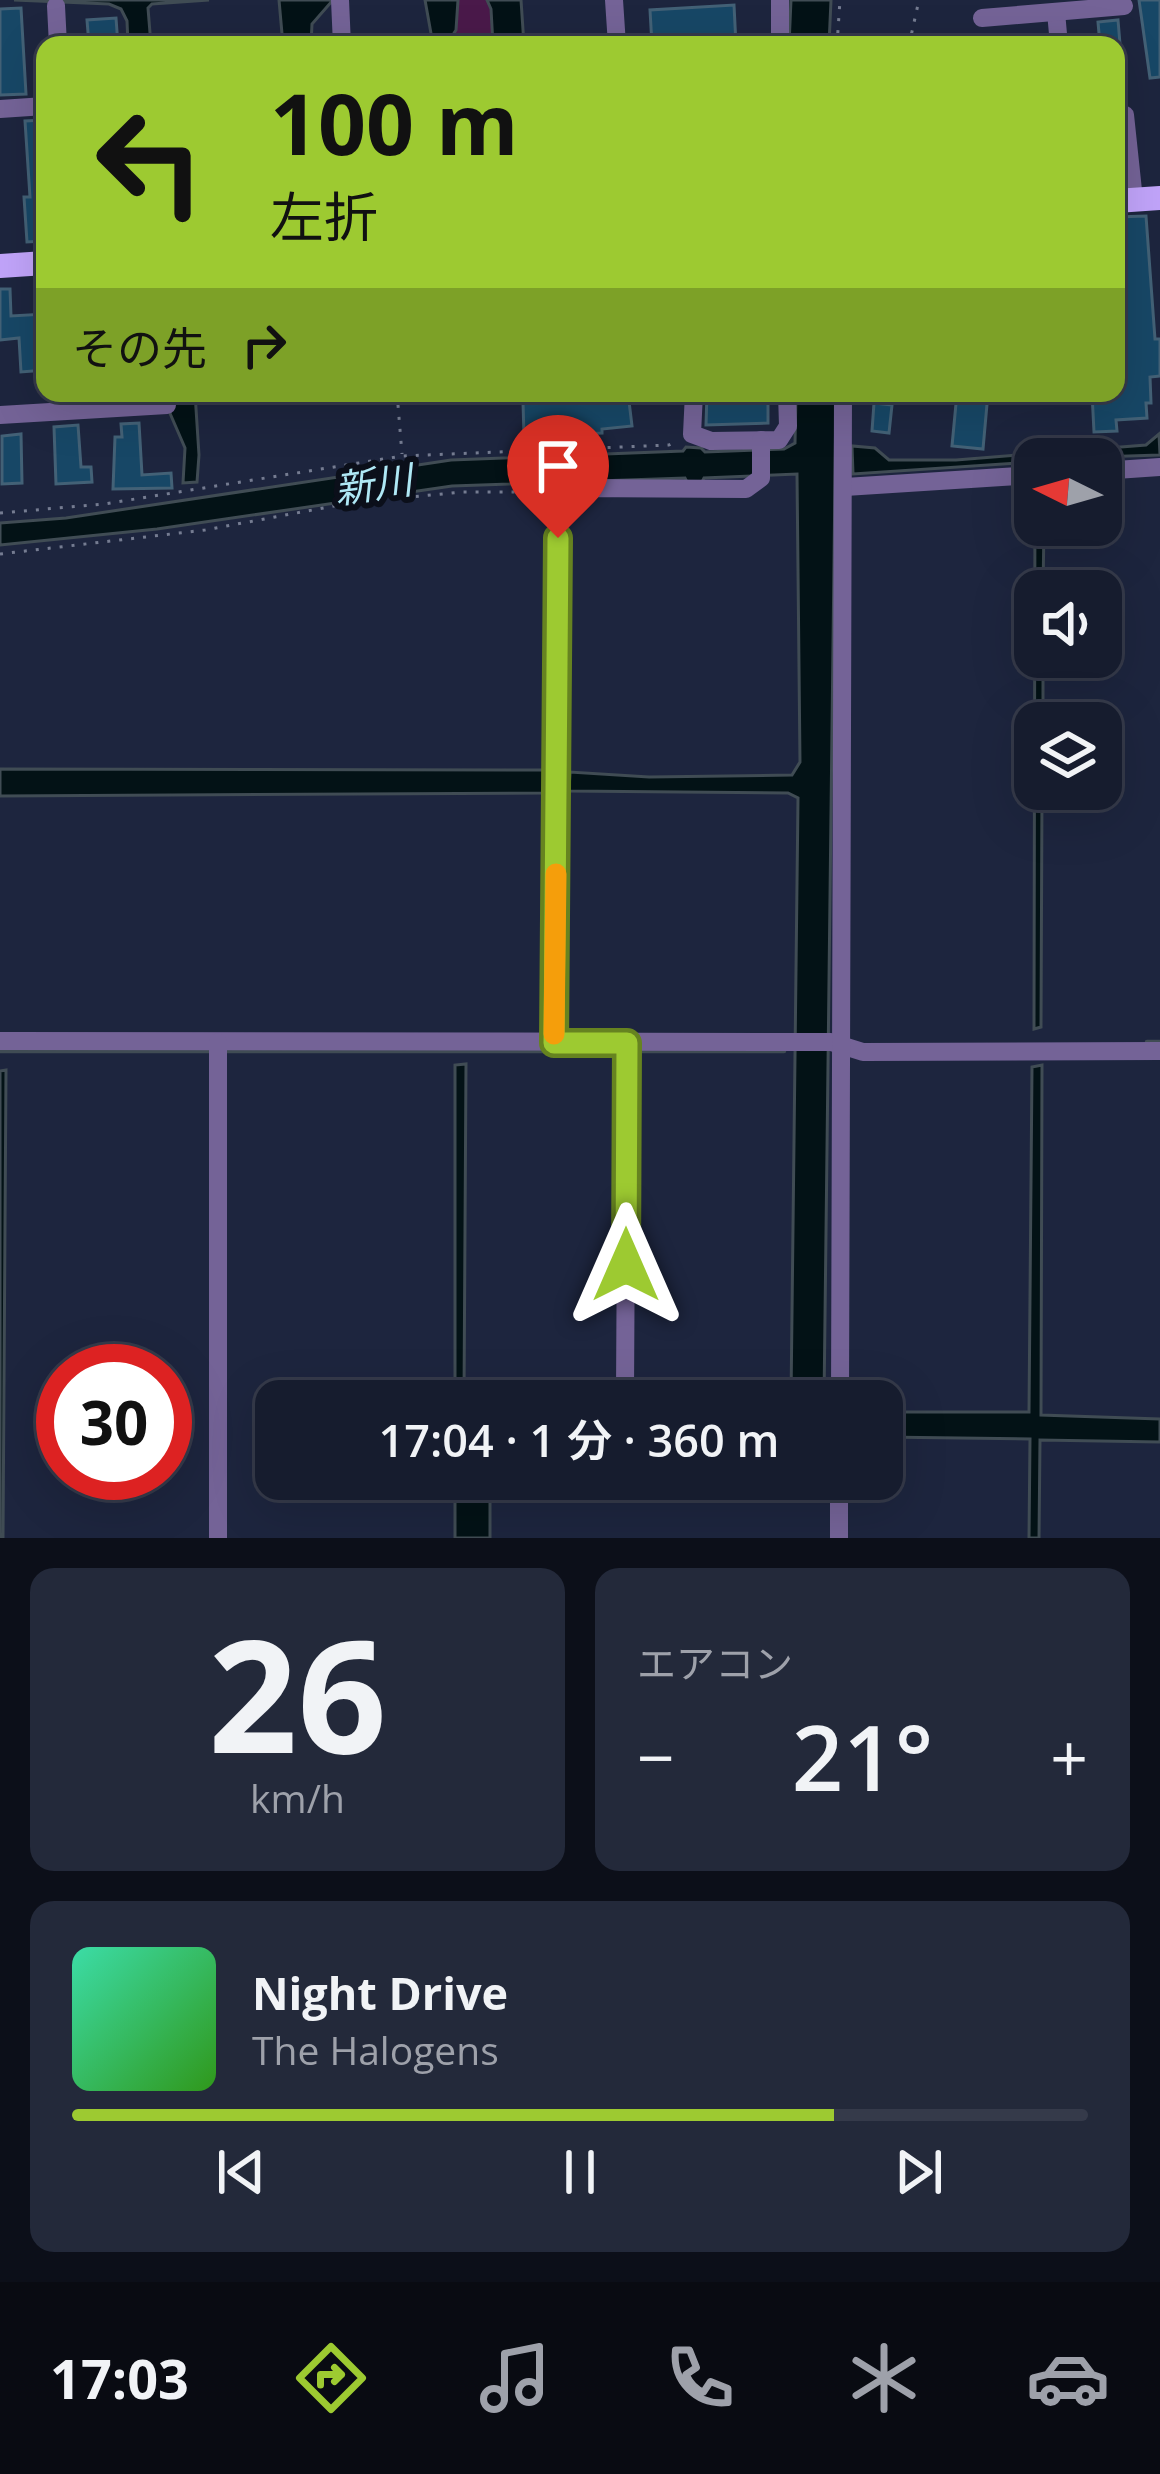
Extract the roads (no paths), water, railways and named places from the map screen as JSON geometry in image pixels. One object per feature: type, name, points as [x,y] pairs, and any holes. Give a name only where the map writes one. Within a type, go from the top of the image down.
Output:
[{"type":"main road","points":[[1125,200],[1160,198]]},
{"type":"main road","points":[[0,266],[36,264]]},
{"type":"street","points":[[340,0],[342,36]]},
{"type":"street","points":[[614,0],[616,36]]},
{"type":"street","points":[[780,0],[780,36]]},
{"type":"street","points":[[56,6],[58,36]]},
{"type":"street","points":[[982,18],[1124,6]]},
{"type":"street","points":[[1056,12],[1058,36]]},
{"type":"street","points":[[0,109],[36,107]]},
{"type":"street","points":[[1125,115],[1125,200]]},
{"type":"street","points":[[0,415],[75,402]]},
{"type":"street","points":[[102,402],[167,405]]},
{"type":"street","points":[[694,402],[692,434],[711,441],[761,443],[779,440],[788,426],[787,402]]},
{"type":"street","points":[[840,1380],[836,1043],[843,402]]},
{"type":"street","points":[[554,1043],[559,492],[575,488],[746,489],[760,478],[761,443]]},
{"type":"street","points":[[1122,470],[1160,467]]},
{"type":"street","points":[[845,487],[1014,476]]},
{"type":"street","points":[[0,1041],[218,1051],[554,1043],[627,1049],[786,1041],[836,1043],[863,1052],[1160,1051]]},
{"type":"street","points":[[625,1380],[627,1049]]},
{"type":"street","points":[[218,1051],[218,1538]]},
{"type":"street","points":[[839,1500],[839,1538]]},
{"type":"water","points":[[14,0],[209,0],[152,4],[148,8],[150,36],[128,36],[121,9],[109,4]]},
{"type":"water","points":[[279,0],[333,0],[312,24],[311,36],[282,36]]},
{"type":"water","points":[[425,0],[458,0],[452,36],[431,36]]},
{"type":"water","points":[[487,0],[521,0],[523,36],[492,36]]},
{"type":"water","points":[[791,0],[831,0],[829,36],[789,36]]},
{"type":"water","points":[[173,402],[196,402],[197,482],[183,483],[185,448],[169,411]]},
{"type":"water","name":"新川","points":[[796,402],[836,402],[824,1380],[791,1380],[798,798],[788,793],[569,791],[570,772],[649,777],[792,775],[800,762],[797,474],[704,478],[701,484],[688,484],[685,478],[452,486],[157,529],[0,545],[0,523],[66,518],[451,460],[683,451],[686,447],[705,452],[784,449],[795,443]]},
{"type":"water","points":[[1159,434],[1160,455],[1122,456],[1122,447],[1146,445]]},
{"type":"water","points":[[852,446],[875,448],[889,460],[1014,455],[1014,463],[853,474]]},
{"type":"water","points":[[1035,546],[1044,546],[1043,570],[1035,570]]},
{"type":"water","points":[[1035,678],[1043,678],[1043,702],[1035,702]]},
{"type":"water","points":[[0,769],[547,770],[544,793],[0,796]]},
{"type":"water","points":[[1034,810],[1042,810],[1041,1027],[1034,1029]]},
{"type":"water","points":[[466,1064],[464,1380],[455,1380],[455,1065]]},
{"type":"water","points":[[1042,1065],[1041,1415],[1160,1419],[1160,1442],[1040,1440],[1039,1538],[1029,1538],[1030,1439],[903,1437],[903,1412],[1029,1412],[1032,1067]]},
{"type":"water","points":[[6,1070],[3,1538],[0,1538],[0,1071]]},
{"type":"water","points":[[455,1500],[490,1500],[490,1538],[455,1538]]},
{"type":"waterway","points":[[1147,1042],[1160,1042]]},
{"type":"waterway","points":[[0,1051],[210,1051]]},
{"type":"waterway","points":[[222,1051],[618,1051]]},
{"type":"waterway","points":[[630,1051],[784,1051]]}]
